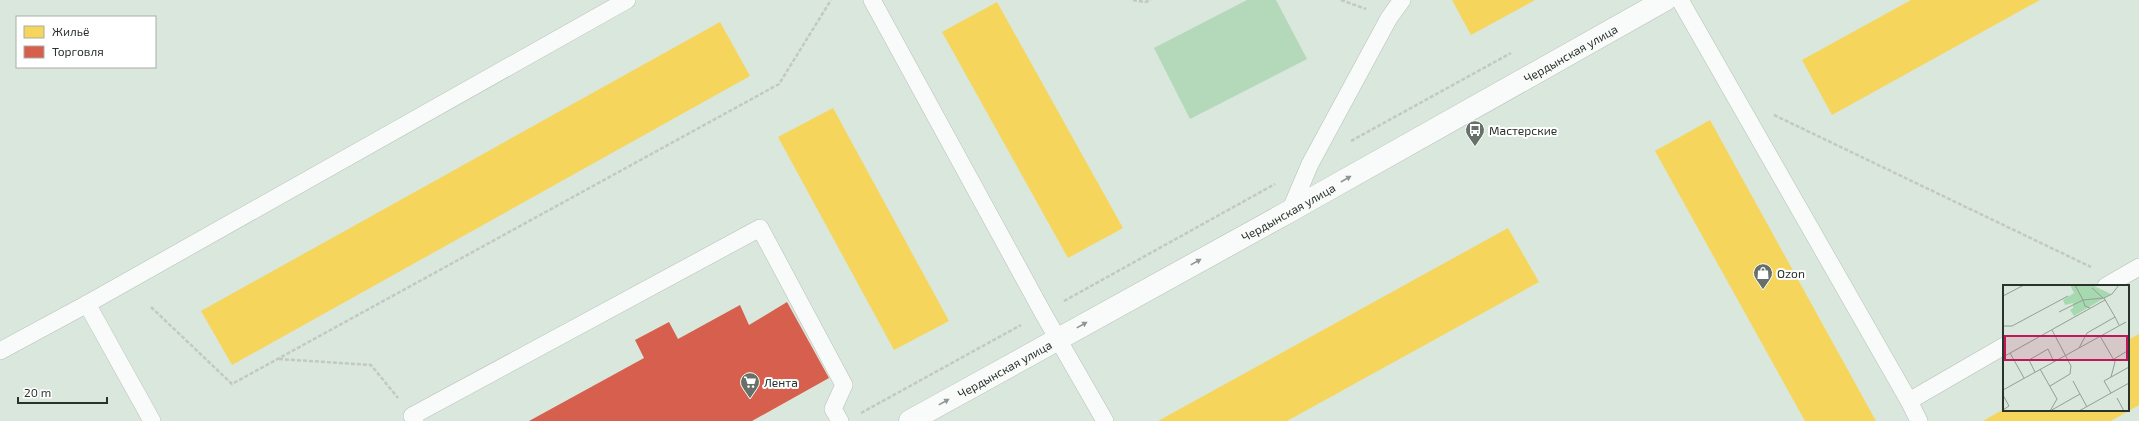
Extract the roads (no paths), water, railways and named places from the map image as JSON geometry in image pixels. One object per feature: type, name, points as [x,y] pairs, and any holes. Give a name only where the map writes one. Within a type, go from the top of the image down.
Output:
[{"type":"street","name":"Чердынская улица","points":[[910,421],[1290,211],[1664,0]]},
{"type":"lane","points":[[0,351],[87,304],[627,0]]},
{"type":"lane","points":[[872,0],[1043,313],[1105,421]]},
{"type":"lane","points":[[1290,211],[1310,164],[1389,18],[1402,0]]},
{"type":"lane","points":[[1680,0],[1919,421]]},
{"type":"lane","points":[[413,418],[760,228],[844,385],[833,409],[840,421]]},
{"type":"lane","points":[[2111,283],[2139,267]]},
{"type":"lane","points":[[87,304],[152,421]]},
{"type":"lane","points":[[1909,401],[2003,347]]},
{"type":"place","name":"Мастерские","points":[[1475,147]]},
{"type":"place","name":"Ozon","points":[[1763,290]]},
{"type":"place","name":"Лента","points":[[750,399]]}]
